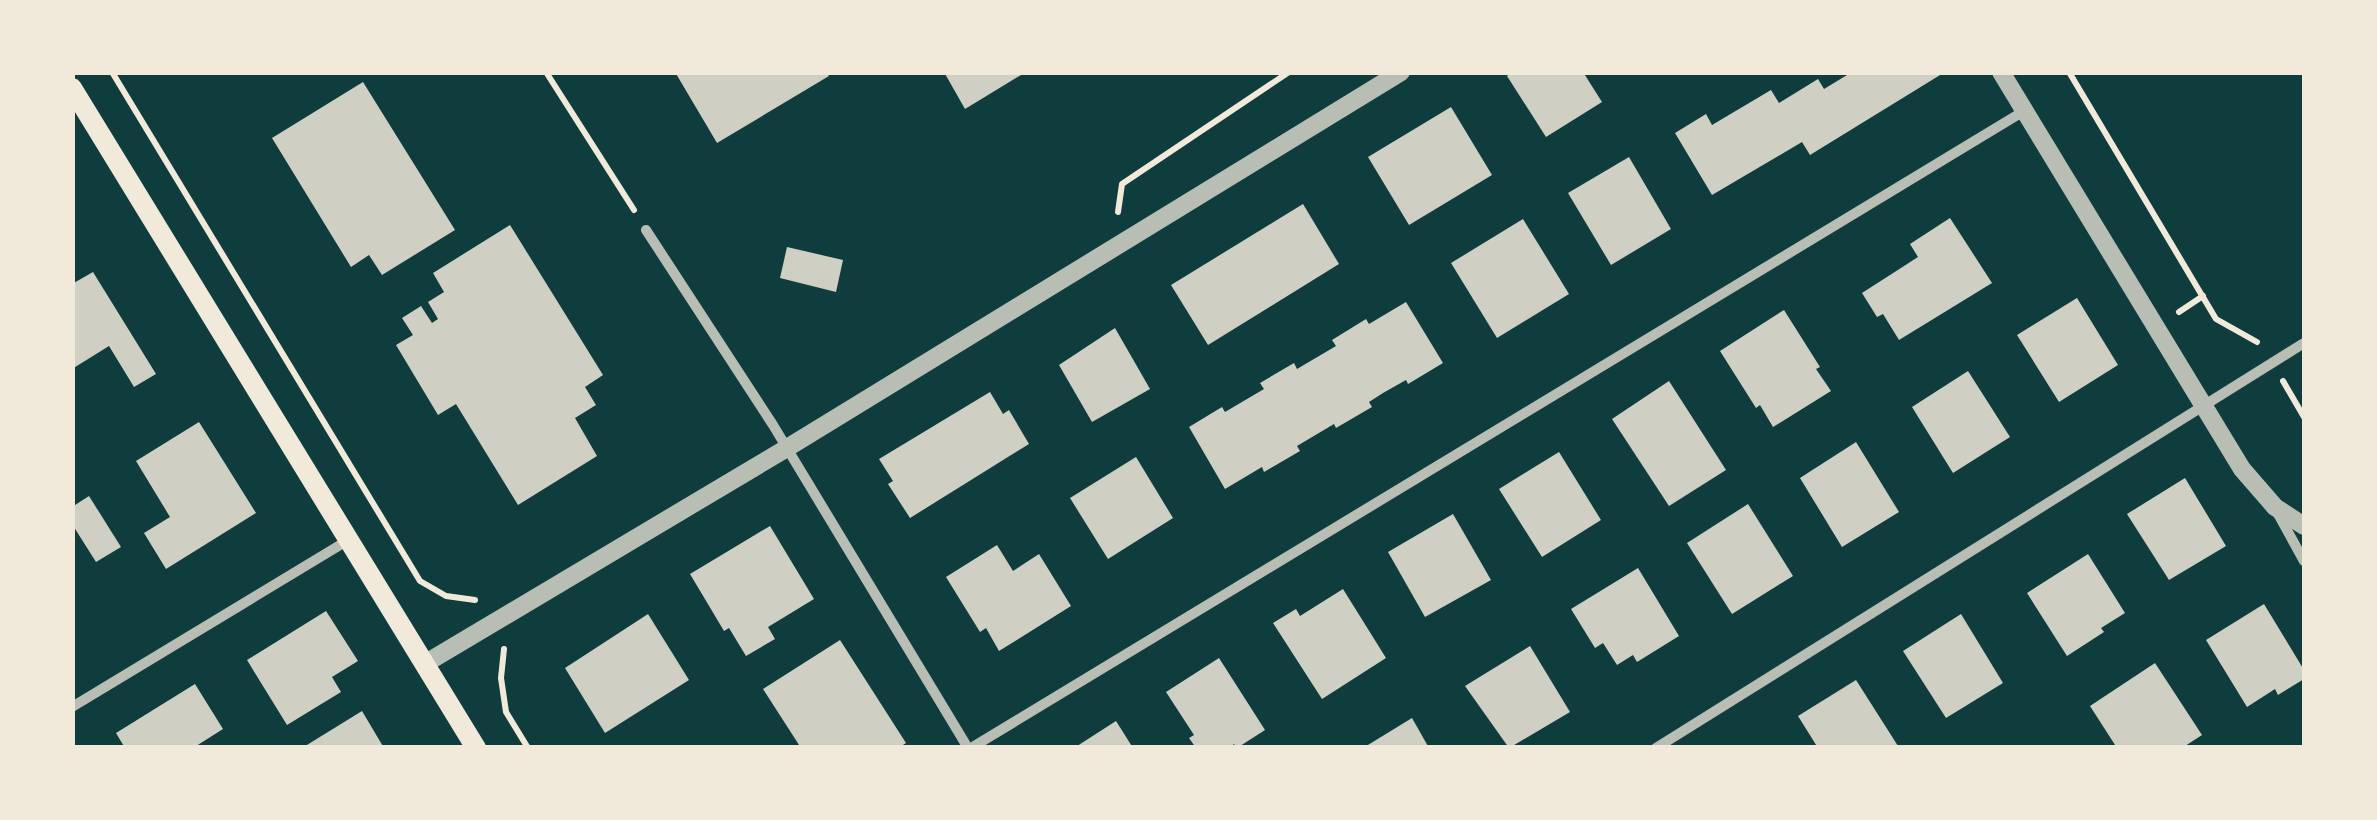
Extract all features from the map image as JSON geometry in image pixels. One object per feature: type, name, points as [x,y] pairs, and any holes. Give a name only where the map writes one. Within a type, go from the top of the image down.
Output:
[{"type":"main road","points":[[72,88],[476,748]]},
{"type":"street","points":[[426,663],[787,448],[1401,72]]},
{"type":"street","points":[[2001,72],[2242,469],[2274,507],[2304,561]]},
{"type":"street","points":[[646,230],[787,448],[970,748],[2024,111]]},
{"type":"street","points":[[1656,748],[2304,343]]},
{"type":"street","points":[[2274,507],[2304,526]]},
{"type":"street","points":[[72,707],[350,539]]},
{"type":"path","points":[[112,72],[420,581],[446,596],[478,601],[506,652],[501,678],[506,712],[528,748]]},
{"type":"path","points":[[546,72],[646,230]]},
{"type":"path","points":[[2069,72],[2216,318],[2262,345],[2304,417]]},
{"type":"building","points":[[675,72],[826,72],[829,76],[717,143]]},
{"type":"building","points":[[944,72],[1026,72],[965,109]]},
{"type":"building","points":[[1512,72],[1583,72],[1602,102],[1546,137],[1507,76]]},
{"type":"building","points":[[1852,72],[1945,72],[1810,155],[1802,142],[1712,195],[1675,133],[1706,114],[1712,125],[1771,90],[1779,103],[1818,79],[1824,89]]},
{"type":"building","points":[[363,82],[455,230],[382,275],[369,255],[351,267],[272,138]]},
{"type":"building","points":[[1451,107],[1492,175],[1409,225],[1368,157]]},
{"type":"building","points":[[1629,157],[1671,229],[1611,265],[1568,193]]},
{"type":"building","points":[[1303,204],[1339,264],[1208,345],[1171,285]]},
{"type":"building","points":[[1950,218],[1992,283],[1899,340],[1883,314],[1877,317],[1862,293],[1918,257],[1910,244]]},
{"type":"building","points":[[1523,219],[1569,294],[1497,338],[1451,263]]},
{"type":"building","points":[[510,225],[603,375],[585,387],[596,405],[575,418],[597,456],[518,505],[456,404],[438,415],[396,345],[413,335],[402,318],[421,306],[432,323],[438,319],[428,302],[444,292],[433,273]]},
{"type":"building","points":[[787,247],[843,260],[836,292],[780,278]]},
{"type":"building","points":[[93,272],[156,374],[134,387],[109,346],[72,369],[72,284]]},
{"type":"building","points":[[2077,298],[2118,365],[2059,402],[2017,335]]},
{"type":"building","points":[[1406,302],[1443,363],[1408,384],[1406,380],[1383,393],[1369,402],[1372,407],[1297,446],[1300,451],[1264,472],[1262,467],[1225,489],[1189,427],[1264,389],[1260,383],[1294,363],[1297,369],[1336,346],[1332,340],[1366,319],[1369,324]]},
{"type":"building","points":[[1784,310],[1831,391],[1773,427],[1760,405],[1756,408],[1720,351]]},
{"type":"building","points":[[1115,328],[1150,389],[1092,422],[1059,365]]},
{"type":"building","points":[[1968,371],[2010,437],[1953,473],[1912,407]]},
{"type":"building","points":[[1669,381],[1726,470],[1669,506],[1612,419]]},
{"type":"building","points":[[990,392],[1003,414],[1009,410],[1029,444],[910,518],[888,484],[893,481],[879,459]]},
{"type":"building","points":[[199,422],[256,513],[166,569],[144,533],[170,517],[136,461]]},
{"type":"building","points":[[1856,442],[1899,512],[1842,547],[1800,478]]},
{"type":"building","points":[[1559,452],[1601,520],[1542,557],[1499,489]]},
{"type":"building","points":[[1136,457],[1173,518],[1108,559],[1070,498]]},
{"type":"building","points":[[2185,478],[2226,546],[2169,580],[2127,514]]},
{"type":"building","points":[[89,496],[121,547],[96,562],[72,524],[72,507]]},
{"type":"building","points":[[1748,504],[1793,576],[1732,614],[1687,543]]},
{"type":"building","points":[[1453,514],[1491,580],[1425,617],[1388,552]]},
{"type":"building","points":[[770,526],[814,599],[768,627],[775,639],[746,656],[729,628],[724,631],[690,574]]},
{"type":"building","points":[[997,545],[1013,571],[1039,554],[1071,606],[999,651],[986,628],[980,632],[946,577]]},
{"type":"building","points":[[2088,554],[2125,613],[2067,656],[2027,593]]},
{"type":"building","points":[[1638,568],[1679,636],[1637,662],[1633,655],[1617,665],[1603,643],[1595,648],[1571,609]]},
{"type":"building","points":[[1343,589],[1386,658],[1322,699],[1273,623],[1296,609],[1300,616]]},
{"type":"building","points":[[2264,604],[2304,670],[2304,679],[2278,695],[2275,689],[2247,707],[2206,640]]},
{"type":"building","points":[[326,611],[358,661],[332,677],[341,692],[287,725],[247,660]]},
{"type":"building","points":[[648,614],[689,680],[605,733],[565,668]]},
{"type":"building","points":[[1961,614],[2003,683],[1946,718],[1903,651]]},
{"type":"building","points":[[840,640],[906,743],[898,748],[801,748],[763,689]]},
{"type":"building","points":[[1530,646],[1570,712],[1509,748],[1465,686]]},
{"type":"building","points":[[1219,658],[1265,730],[1237,748],[1234,744],[1229,748],[1196,748],[1189,738],[1194,735],[1166,692]]},
{"type":"building","points":[[2155,663],[2202,735],[2182,748],[2117,748],[2090,706]]},
{"type":"building","points":[[1856,680],[1898,746],[1895,748],[1818,748],[1798,716]]},
{"type":"building","points":[[195,684],[223,729],[193,748],[125,748],[116,733]]},
{"type":"building","points":[[362,711],[384,748],[302,748]]},
{"type":"building","points":[[1412,718],[1429,748],[1363,748]]},
{"type":"building","points":[[1116,721],[1133,748],[1074,748]]}]
